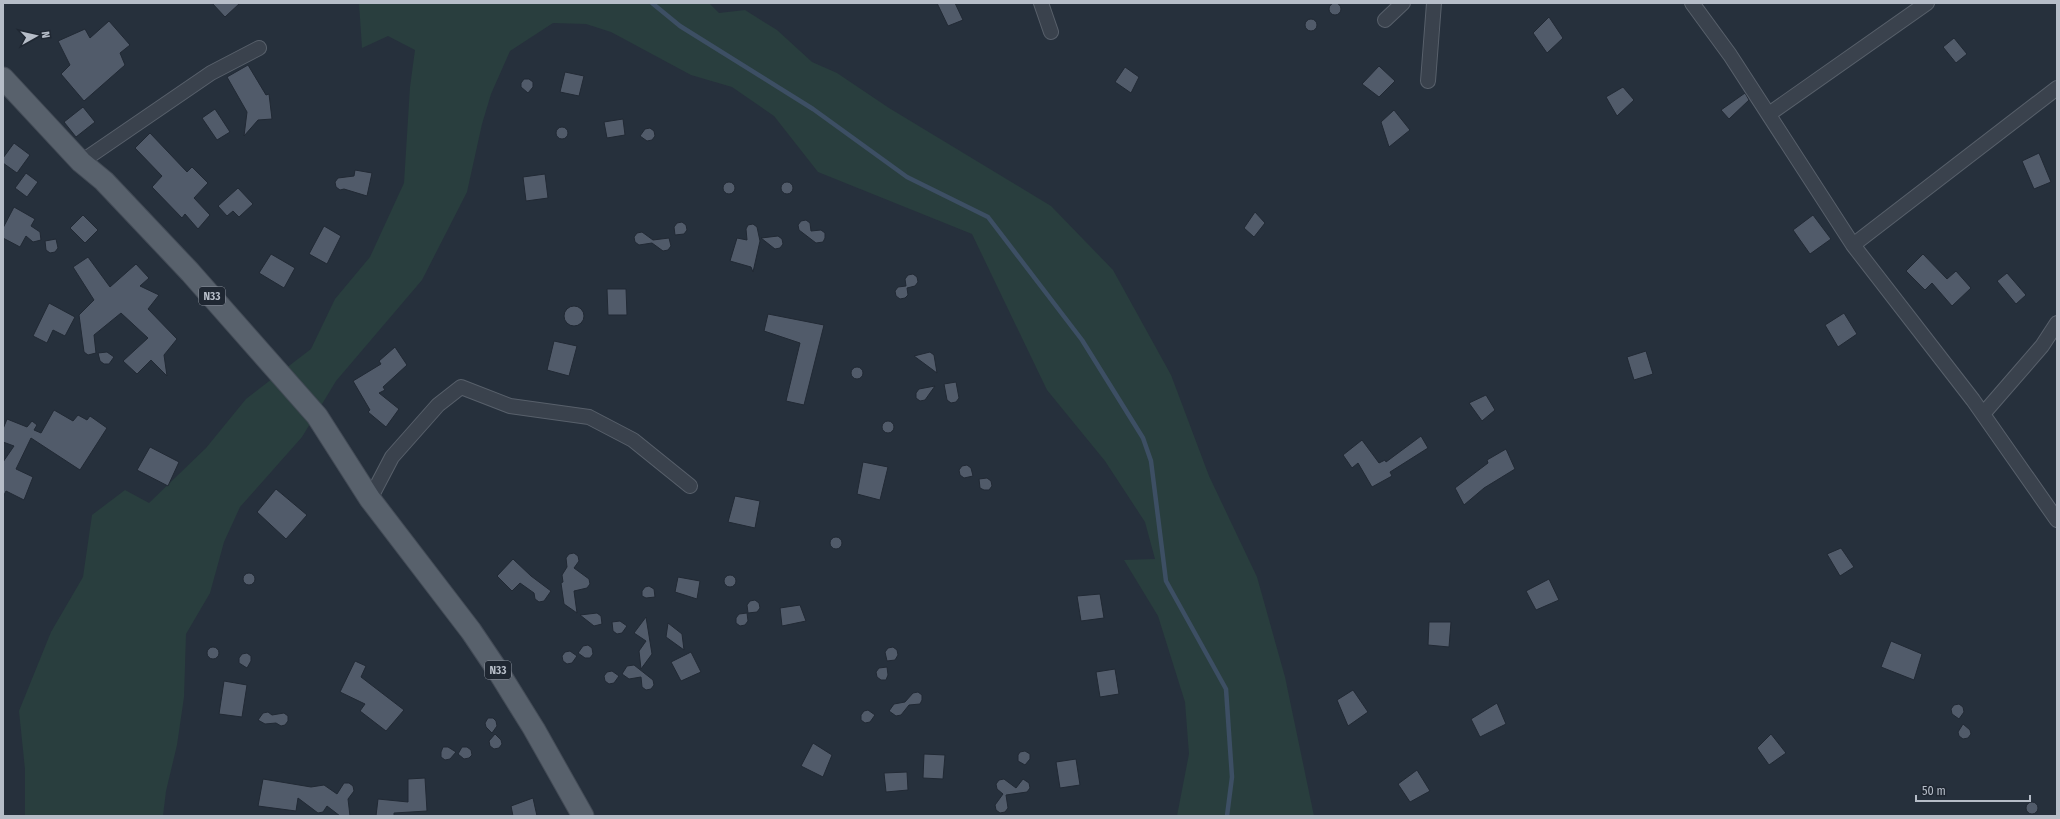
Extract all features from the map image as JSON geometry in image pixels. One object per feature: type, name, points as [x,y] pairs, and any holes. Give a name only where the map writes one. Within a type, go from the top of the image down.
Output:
[{"type":"main road","name":"N33","points":[[3,78],[81,162],[104,181],[135,213],[270,361],[317,416],[370,499],[466,625],[498,671],[534,729],[583,816]]},
{"type":"street","points":[[1041,3],[1052,32]]},
{"type":"street","points":[[1385,20],[1403,3]]},
{"type":"street","points":[[1428,81],[1434,3]]},
{"type":"street","points":[[1692,3],[1730,55],[1853,245],[1983,414],[2057,520]]},
{"type":"street","points":[[1769,114],[1927,3]]},
{"type":"street","points":[[81,162],[211,73],[259,48]]},
{"type":"street","points":[[1853,245],[2057,88]]},
{"type":"street","points":[[1983,414],[2042,346],[2057,323]]},
{"type":"street","points":[[370,499],[392,457],[438,405],[461,387],[510,406],[589,417],[633,440],[690,486]]},
{"type":"green space","points":[[359,3],[709,3],[719,13],[745,10],[777,30],[812,62],[837,73],[889,108],[1051,206],[1113,270],[1171,375],[1209,476],[1257,577],[1285,677],[1314,816],[1177,816],[1189,754],[1185,702],[1158,616],[1124,560],[1155,559],[1145,522],[1105,461],[1047,390],[972,234],[818,172],[774,116],[732,87],[691,75],[611,32],[586,24],[553,23],[510,51],[491,94],[482,124],[467,192],[422,280],[336,381],[302,437],[240,507],[224,542],[210,593],[186,634],[184,697],[177,745],[166,791],[163,816],[25,816],[25,769],[19,711],[51,632],[83,577],[92,515],[125,490],[149,503],[206,448],[246,399],[311,349],[335,299],[370,257],[404,183],[410,87],[415,50],[388,36],[362,48]]},
{"type":"building","points":[[212,3],[240,3],[225,17]]},
{"type":"building","points":[[937,3],[955,3],[963,20],[948,26]]},
{"type":"building","points":[[1333,3],[1337,3],[1341,9],[1337,15],[1333,15],[1329,11],[1329,7]]},
{"type":"building","points":[[1549,17],[1563,38],[1547,53],[1533,33]]},
{"type":"building","points":[[1309,19],[1313,19],[1317,25],[1313,31],[1309,31],[1305,27],[1305,23]]},
{"type":"building","points":[[109,21],[130,45],[120,53],[125,65],[84,101],[61,74],[70,65],[58,41],[85,29],[90,38]]},
{"type":"building","points":[[1954,38],[1967,54],[1956,63],[1943,47]]},
{"type":"building","points":[[248,65],[266,95],[269,94],[272,119],[258,120],[244,136],[247,112],[227,77]]},
{"type":"building","points":[[1379,66],[1395,81],[1379,97],[1362,84]]},
{"type":"building","points":[[1125,67],[1139,77],[1131,93],[1115,82]]},
{"type":"building","points":[[565,72],[584,76],[579,96],[560,92]]},
{"type":"building","points":[[524,79],[529,79],[533,82],[533,87],[528,93],[521,87],[521,83]]},
{"type":"building","points":[[1623,87],[1634,100],[1617,116],[1606,97]]},
{"type":"building","points":[[1745,93],[1749,100],[1729,119],[1721,110]]},
{"type":"building","points":[[83,107],[95,122],[76,137],[64,122]]},
{"type":"building","points":[[215,109],[230,132],[217,140],[202,118]]},
{"type":"building","points":[[1394,110],[1410,130],[1389,147],[1381,122]]},
{"type":"building","points":[[623,119],[625,135],[607,138],[604,122]]},
{"type":"building","points":[[560,127],[564,127],[568,133],[564,139],[560,139],[556,135],[556,131]]},
{"type":"building","points":[[650,128],[654,131],[655,136],[652,140],[647,141],[640,136],[645,129]]},
{"type":"building","points":[[150,133],[187,172],[192,167],[208,183],[194,198],[210,215],[198,229],[185,214],[182,218],[152,187],[162,176],[135,148]]},
{"type":"building","points":[[14,143],[30,155],[17,173],[3,163],[3,158]]},
{"type":"building","points":[[2039,153],[2051,182],[2034,189],[2022,161]]},
{"type":"building","points":[[355,170],[372,173],[367,196],[344,189],[340,190],[336,187],[335,182],[338,178],[354,176]]},
{"type":"building","points":[[26,173],[38,182],[27,197],[15,188]]},
{"type":"building","points":[[545,174],[548,198],[526,201],[523,177]]},
{"type":"building","points":[[727,182],[731,182],[735,188],[731,194],[727,194],[723,190],[723,186]]},
{"type":"building","points":[[785,182],[789,182],[793,188],[789,194],[785,194],[781,190],[781,186]]},
{"type":"building","points":[[238,188],[253,204],[239,217],[233,211],[227,216],[218,206]]},
{"type":"building","points":[[14,207],[35,219],[31,226],[40,232],[41,240],[33,242],[26,236],[20,247],[3,238],[3,228]]},
{"type":"building","points":[[1255,212],[1265,223],[1254,237],[1244,228]]},
{"type":"building","points":[[83,215],[98,230],[85,243],[70,228]]},
{"type":"building","points":[[1813,215],[1831,239],[1810,254],[1793,230]]},
{"type":"building","points":[[806,220],[810,223],[811,231],[821,230],[825,233],[823,242],[816,243],[799,230],[798,225],[801,221]]},
{"type":"building","points":[[682,222],[686,225],[687,230],[684,234],[675,235],[674,227],[677,223]]},
{"type":"building","points":[[753,224],[757,227],[760,241],[753,272],[751,267],[730,261],[737,238],[747,240],[746,229],[748,225]]},
{"type":"building","points":[[324,226],[341,236],[327,264],[309,254]]},
{"type":"building","points":[[642,232],[653,240],[669,238],[671,246],[668,250],[663,251],[652,243],[639,245],[635,242],[634,237],[637,233]]},
{"type":"building","points":[[778,236],[782,239],[783,244],[780,248],[775,249],[761,238]]},
{"type":"building","points":[[56,239],[58,248],[55,252],[50,253],[46,250],[45,241]]},
{"type":"building","points":[[271,254],[295,268],[284,288],[259,273]]},
{"type":"building","points":[[1923,254],[1947,279],[1956,271],[1971,288],[1952,306],[1932,283],[1925,290],[1906,271]]},
{"type":"building","points":[[88,257],[110,287],[136,264],[149,278],[140,286],[159,295],[148,309],[177,339],[164,355],[167,376],[151,360],[137,374],[123,361],[148,338],[121,313],[94,335],[96,353],[88,355],[84,352],[79,315],[94,300],[73,267]]},
{"type":"building","points":[[2007,273],[2026,295],[2016,304],[1997,281]]},
{"type":"building","points":[[913,274],[917,277],[918,282],[915,286],[907,288],[908,295],[905,298],[900,299],[896,296],[895,291],[898,287],[906,286],[905,279],[908,275]]},
{"type":"building","points":[[607,289],[626,289],[627,315],[608,315]]},
{"type":"building","points":[[49,303],[75,317],[65,336],[53,330],[47,343],[33,336]]},
{"type":"building","points":[[574,306],[581,309],[584,316],[581,323],[574,326],[567,323],[564,316],[567,309]]},
{"type":"building","points":[[1844,313],[1857,334],[1838,347],[1825,325]]},
{"type":"building","points":[[768,314],[824,325],[804,405],[786,401],[800,343],[764,331]]},
{"type":"building","points":[[554,341],[577,346],[569,376],[547,370]]},
{"type":"building","points":[[395,347],[407,365],[383,387],[385,390],[379,393],[399,409],[386,427],[368,412],[370,410],[353,381],[381,364],[379,361]]},
{"type":"building","points":[[1646,351],[1653,374],[1634,380],[1627,357]]},
{"type":"building","points":[[107,352],[114,357],[109,364],[104,364],[100,361],[98,353]]},
{"type":"building","points":[[930,352],[934,355],[937,373],[914,356]]},
{"type":"building","points":[[855,367],[859,367],[863,373],[859,379],[855,379],[851,375],[851,371]]},
{"type":"building","points":[[956,382],[959,398],[956,402],[951,403],[947,400],[944,384]]},
{"type":"building","points":[[935,386],[925,400],[920,401],[916,398],[916,393],[919,389]]},
{"type":"building","points":[[1486,395],[1495,410],[1482,421],[1469,403]]},
{"type":"building","points":[[54,410],[73,421],[78,415],[87,420],[90,416],[107,428],[80,470],[31,438],[16,469],[33,477],[24,500],[6,491],[3,497],[3,462],[14,446],[3,442],[3,429],[7,419],[27,427],[32,421],[37,425],[34,430],[41,433]]},
{"type":"building","points":[[886,421],[890,421],[894,427],[890,433],[886,433],[882,429],[882,425]]},
{"type":"building","points":[[1421,436],[1428,448],[1390,472],[1392,476],[1372,487],[1358,463],[1352,468],[1343,455],[1362,440],[1379,463],[1385,460],[1386,462]]},
{"type":"building","points":[[150,447],[179,462],[168,486],[137,470]]},
{"type":"building","points":[[1506,449],[1515,469],[1484,488],[1464,505],[1455,488],[1488,463],[1487,460]]},
{"type":"building","points":[[863,462],[888,467],[880,500],[857,494]]},
{"type":"building","points":[[967,465],[971,468],[973,476],[964,478],[960,475],[959,470],[962,466]]},
{"type":"building","points":[[987,478],[991,481],[992,486],[989,490],[984,490],[980,488],[979,479]]},
{"type":"building","points":[[276,489],[307,515],[286,539],[257,512]]},
{"type":"building","points":[[735,496],[760,501],[755,528],[728,522]]},
{"type":"building","points":[[834,537],[838,537],[842,543],[838,549],[834,549],[830,545],[830,541]]},
{"type":"building","points":[[1841,548],[1854,567],[1840,576],[1827,554]]},
{"type":"building","points":[[574,553],[578,556],[579,561],[574,568],[589,579],[590,584],[587,588],[574,591],[577,613],[564,604],[561,583],[563,582],[562,575],[567,567],[566,558],[569,554]]},
{"type":"building","points":[[513,559],[531,576],[551,591],[544,601],[539,602],[535,599],[534,593],[520,583],[512,591],[497,576]]},
{"type":"building","points":[[247,573],[251,573],[255,579],[251,585],[247,585],[243,581],[243,577]]},
{"type":"building","points":[[728,575],[732,575],[736,581],[732,587],[728,587],[724,583],[724,579]]},
{"type":"building","points":[[678,577],[700,581],[697,599],[675,592]]},
{"type":"building","points":[[1549,579],[1559,600],[1536,610],[1526,591]]},
{"type":"building","points":[[649,586],[654,589],[655,597],[646,598],[642,596],[642,591],[645,587]]},
{"type":"building","points":[[1100,594],[1104,618],[1081,621],[1077,596]]},
{"type":"building","points":[[755,600],[759,603],[760,608],[757,612],[748,613],[747,605],[750,601]]},
{"type":"building","points":[[800,605],[806,621],[782,626],[780,608]]},
{"type":"building","points":[[597,613],[601,616],[602,624],[594,626],[580,615]]},
{"type":"building","points":[[747,613],[748,621],[745,625],[740,626],[736,623],[736,618],[739,614]]},
{"type":"building","points":[[646,617],[652,654],[641,669],[639,651],[646,641],[634,633]]},
{"type":"building","points":[[620,621],[627,626],[622,633],[617,634],[613,631],[612,622]]},
{"type":"building","points":[[1429,622],[1451,622],[1449,647],[1428,645]]},
{"type":"building","points":[[668,623],[682,634],[684,650],[666,637]]},
{"type":"building","points":[[1891,641],[1922,654],[1914,680],[1881,667]]},
{"type":"building","points":[[588,645],[592,648],[593,654],[590,658],[585,658],[578,653],[583,646]]},
{"type":"building","points":[[211,647],[215,647],[219,653],[215,659],[211,659],[207,655],[207,651]]},
{"type":"building","points":[[893,647],[897,650],[898,655],[895,660],[887,661],[885,652],[888,648]]},
{"type":"building","points":[[570,651],[577,656],[572,663],[567,664],[563,661],[562,656],[565,652]]},
{"type":"building","points":[[691,652],[701,672],[681,681],[671,662]]},
{"type":"building","points":[[247,653],[251,656],[251,661],[247,668],[239,663],[239,658],[242,654]]},
{"type":"building","points":[[355,661],[366,666],[361,677],[404,710],[386,731],[360,711],[365,704],[340,692]]},
{"type":"building","points":[[634,665],[653,680],[654,685],[651,689],[646,690],[642,687],[641,677],[629,679],[622,674],[627,666]]},
{"type":"building","points":[[887,667],[888,675],[886,680],[881,680],[877,677],[876,672],[879,668]]},
{"type":"building","points":[[1115,669],[1119,694],[1100,697],[1096,672]]},
{"type":"building","points":[[612,671],[619,676],[614,683],[609,684],[605,681],[604,676],[607,672]]},
{"type":"building","points":[[224,681],[247,685],[242,717],[219,714]]},
{"type":"building","points":[[1353,690],[1368,712],[1348,726],[1337,700]]},
{"type":"building","points":[[918,692],[922,695],[920,704],[909,705],[901,715],[896,716],[889,711],[894,704],[905,702],[913,693]]},
{"type":"building","points":[[1497,703],[1506,724],[1480,737],[1471,719]]},
{"type":"building","points":[[1959,704],[1963,707],[1964,712],[1959,719],[1952,714],[1951,709],[1954,705]]},
{"type":"building","points":[[868,710],[875,715],[870,722],[865,723],[861,720],[861,715],[864,711]]},
{"type":"building","points":[[268,712],[272,715],[284,713],[288,716],[288,721],[285,725],[281,726],[276,723],[265,724],[258,720],[263,713]]},
{"type":"building","points":[[488,718],[493,718],[496,721],[497,726],[492,733],[486,727],[485,723]]},
{"type":"building","points":[[1963,724],[1970,730],[1971,734],[1968,738],[1963,739],[1959,736],[1958,732]]},
{"type":"building","points":[[495,734],[501,740],[502,744],[499,748],[494,749],[490,746],[489,741]]},
{"type":"building","points":[[1771,734],[1786,753],[1769,765],[1757,748]]},
{"type":"building","points":[[813,743],[832,755],[823,777],[801,766]]},
{"type":"building","points":[[443,747],[448,747],[456,752],[450,759],[445,760],[441,757]]},
{"type":"building","points":[[462,747],[467,747],[471,750],[472,755],[469,758],[464,759],[458,754]]},
{"type":"building","points":[[1025,751],[1030,754],[1030,759],[1025,765],[1018,761],[1018,755],[1020,752]]},
{"type":"building","points":[[924,754],[945,755],[943,779],[923,778]]},
{"type":"building","points":[[1076,759],[1080,785],[1060,788],[1056,762]]},
{"type":"building","points":[[1417,770],[1430,791],[1410,802],[1398,784]]},
{"type":"building","points":[[907,772],[908,790],[886,792],[884,773]]},
{"type":"building","points":[[425,778],[427,811],[394,813],[394,816],[376,816],[378,799],[408,802],[408,779]]},
{"type":"building","points":[[263,779],[311,787],[324,785],[337,794],[344,783],[349,783],[353,786],[354,791],[348,799],[350,816],[340,816],[327,806],[323,812],[318,813],[298,798],[296,811],[258,806]]},
{"type":"building","points":[[1004,779],[1016,788],[1023,779],[1029,783],[1030,788],[1027,792],[1006,795],[1008,808],[1005,812],[1000,813],[996,810],[995,805],[1003,794],[997,789],[996,784],[999,780]]},
{"type":"building","points":[[533,798],[537,816],[513,816],[511,806]]},
{"type":"building","points":[[2030,802],[2034,802],[2038,808],[2034,814],[2030,814],[2026,810],[2026,806]]},
{"type":"waterway","points":[[652,3],[680,26],[813,109],[907,177],[988,217],[1082,340],[1143,438],[1151,461],[1166,581],[1226,689],[1232,777],[1227,816]]}]
